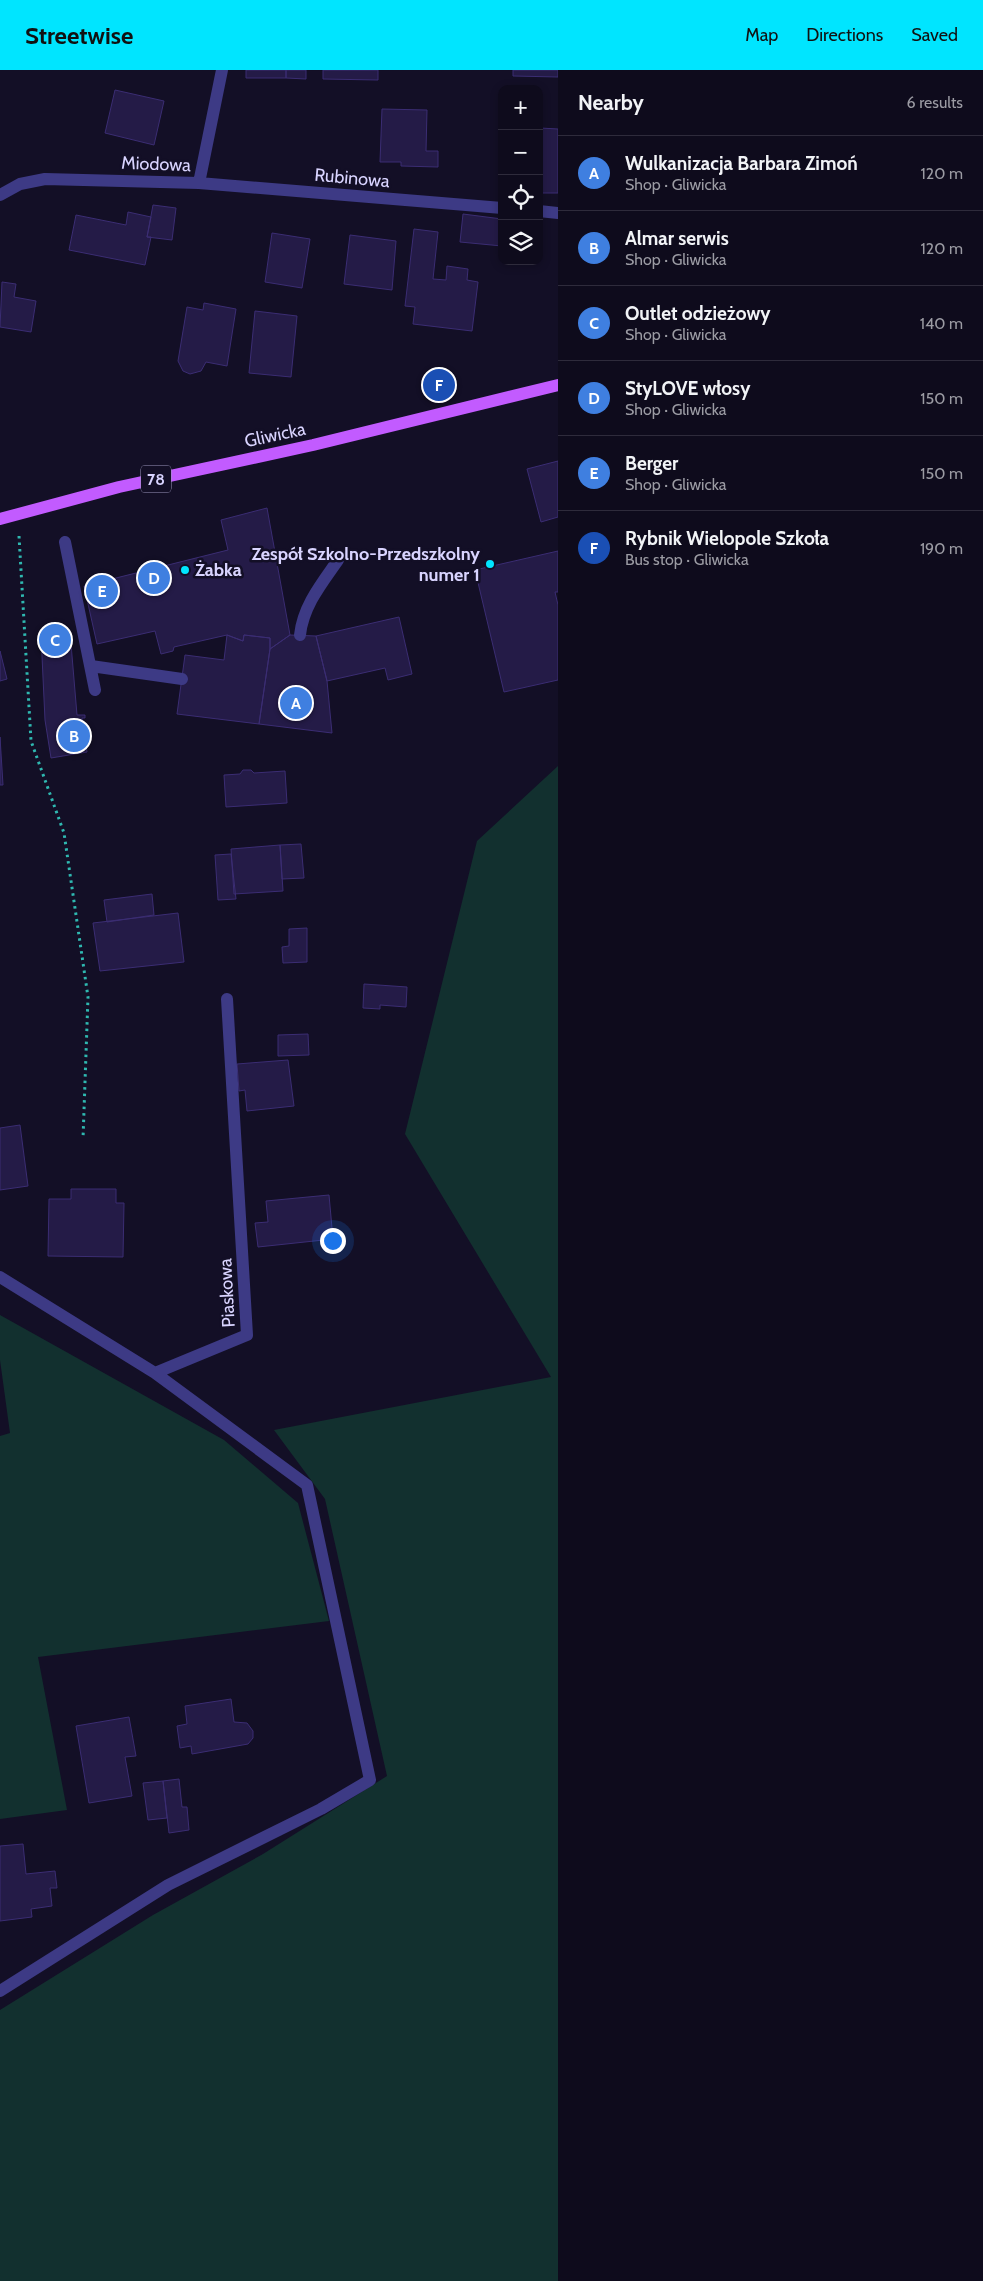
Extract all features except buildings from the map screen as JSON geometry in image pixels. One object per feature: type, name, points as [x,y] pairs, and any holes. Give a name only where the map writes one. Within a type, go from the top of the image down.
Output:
[{"type":"main road","name":"Gliwicka","points":[[0,519],[119,487],[313,445],[558,385]]},
{"type":"street","name":"Miodowa","points":[[0,195],[20,184],[45,179],[199,183],[222,70]]},
{"type":"street","name":"Rubinowa","points":[[199,183],[498,208]]},
{"type":"street","points":[[543,211],[558,213]]},
{"type":"street","points":[[66,542],[95,690]]},
{"type":"street","points":[[300,635],[301,625],[314,593],[338,560]]},
{"type":"street","points":[[91,666],[182,679]]},
{"type":"street","name":"Piaskowa","points":[[155,1373],[247,1335],[227,999]]},
{"type":"street","points":[[0,1277],[155,1373],[307,1485],[370,1780],[321,1809],[168,1885],[0,1990]]},
{"type":"path","points":[[17,515],[31,741],[64,833],[88,996],[82,1139]]},
{"type":"green space","points":[[558,766],[558,2281],[0,2281],[0,2010],[153,1915],[263,1854],[387,1776],[325,1499],[274,1430],[551,1377],[405,1134],[477,841]]},
{"type":"green space","points":[[0,1315],[224,1440],[298,1503],[329,1621],[38,1657],[67,1810],[0,1819],[0,1436],[10,1433],[0,1360]]},
{"type":"place","name":"Rybnik Wielopole Szkoła","points":[[439,385]]},
{"type":"place","name":"Zespół Szkolno-Przedszkolny numer 1","points":[[490,564]]},
{"type":"place","name":"Żabka","points":[[185,570]]},
{"type":"place","name":"StyLOVE włosy","points":[[154,578]]},
{"type":"place","name":"Berger","points":[[102,591]]},
{"type":"place","name":"Outlet odzieżowy","points":[[55,640]]},
{"type":"place","name":"Wulkanizacja Barbara Zimoń","points":[[296,703]]},
{"type":"place","name":"Almar serwis","points":[[74,736]]}]
